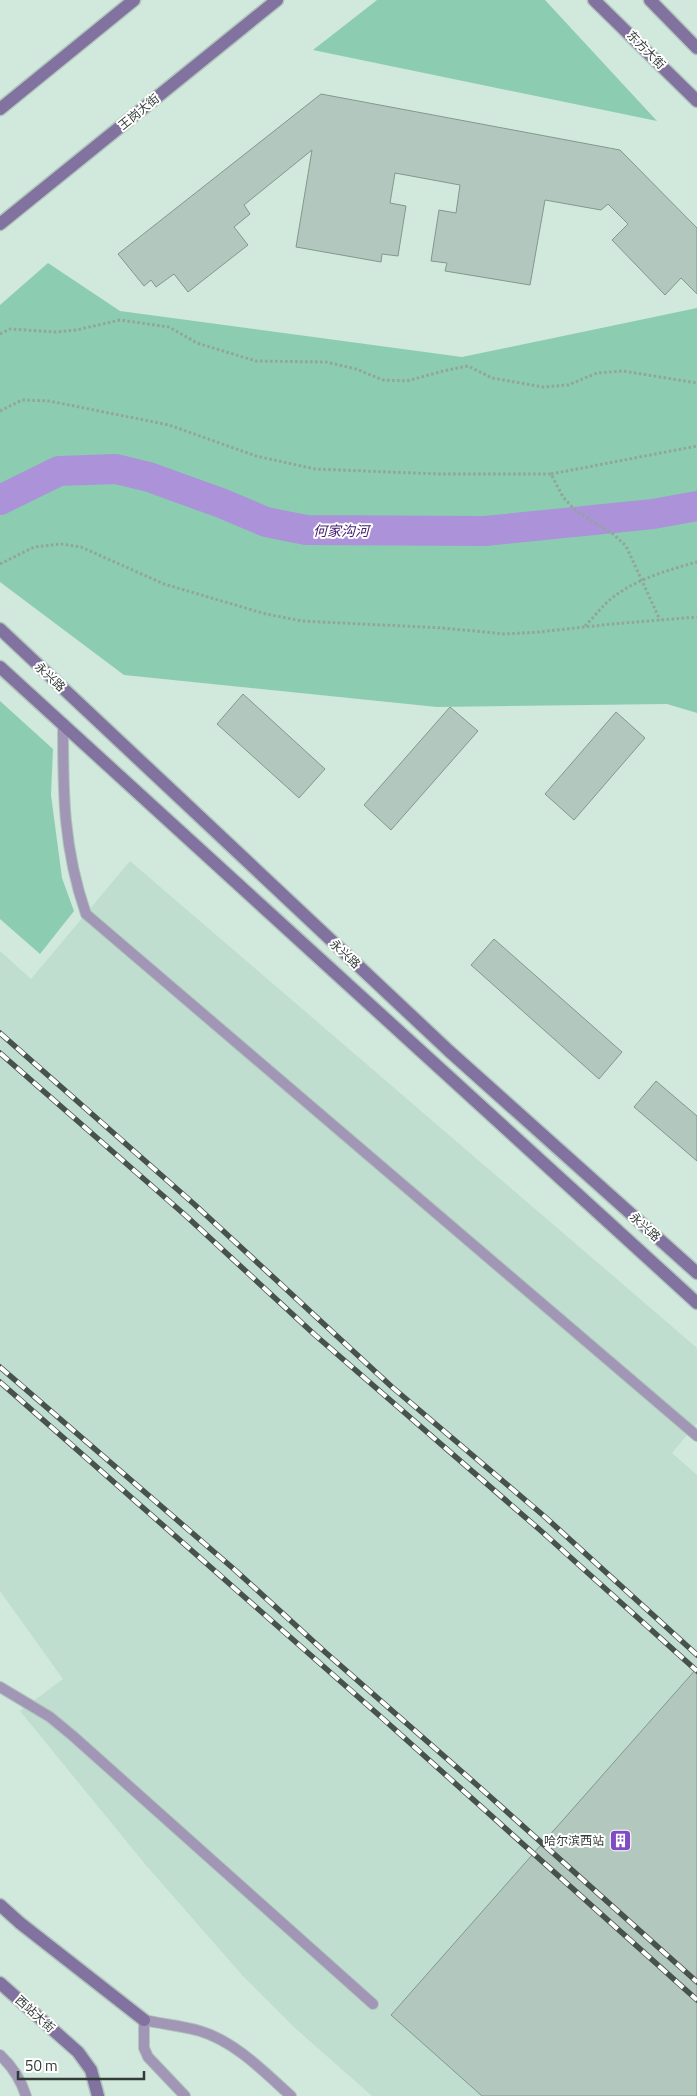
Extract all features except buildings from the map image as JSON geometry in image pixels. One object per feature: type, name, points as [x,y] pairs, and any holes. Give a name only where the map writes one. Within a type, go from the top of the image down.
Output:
[{"type":"main road","points":[[0,109],[134,0]]},
{"type":"main road","name":"王岗大街","points":[[0,224],[277,0]]},
{"type":"main road","name":"东方大街","points":[[594,0],[697,100]]},
{"type":"main road","points":[[650,0],[697,48]]},
{"type":"main road","name":"永兴路","points":[[0,630],[449,1051],[697,1273]]},
{"type":"main road","name":"永兴路","points":[[0,667],[697,1303]]},
{"type":"main road","points":[[0,1905],[20,1923],[144,2020]]},
{"type":"main road","name":"西站大街","points":[[0,1982],[78,2052],[91,2070],[98,2096]]},
{"type":"lane","points":[[63,724],[63,802],[70,856],[78,891],[86,914],[697,1436]]},
{"type":"lane","points":[[0,1687],[50,1717],[73,1736],[373,2004]]},
{"type":"lane","points":[[185,2096],[148,2057],[144,2048],[144,2020],[200,2031],[221,2039],[250,2059],[291,2096]]},
{"type":"lane","points":[[0,2055],[9,2063],[22,2083],[26,2096]]},
{"type":"path","points":[[0,334],[10,329],[55,332],[76,330],[120,320],[169,327],[197,343],[256,361],[326,362],[356,369],[383,380],[407,381],[468,366],[492,378],[543,387],[568,385],[597,373],[623,371],[697,383]]},
{"type":"path","points":[[0,411],[22,400],[49,401],[169,425],[256,456],[314,469],[440,474],[552,474],[697,446]]},
{"type":"path","points":[[552,474],[563,497],[574,510],[613,534],[626,546],[660,620]]},
{"type":"path","points":[[0,564],[34,547],[61,544],[81,547],[164,584],[266,614],[302,621],[444,628],[505,634],[697,617]]},
{"type":"path","points":[[585,627],[612,598],[664,571],[697,562]]},
{"type":"shaded area","points":[[130,861],[697,1348],[697,1423],[672,1453],[697,1475],[697,2096],[372,2096],[295,2028],[242,1975],[145,1864],[20,1711],[63,1679],[0,1591],[0,951],[31,979]]},
{"type":"green space","points":[[377,0],[545,0],[657,121],[313,50]]},
{"type":"green space","points":[[48,263],[120,311],[462,357],[697,308],[697,713],[667,704],[437,707],[124,675],[0,582],[0,305]]},
{"type":"green space","points":[[0,701],[53,749],[51,795],[62,878],[74,911],[40,954],[0,919]]},
{"type":"waterway","name":"何家沟河","points":[[0,500],[59,471],[116,469],[149,477],[221,503],[266,522],[306,530],[485,531],[653,514],[697,506]]},
{"type":"railway","points":[[0,1033],[194,1204],[392,1387],[544,1516],[697,1655]]},
{"type":"railway","points":[[0,1053],[185,1215],[315,1335],[540,1530],[697,1671]]},
{"type":"railway","points":[[0,1367],[235,1570],[697,1982]]},
{"type":"railway","points":[[0,1382],[381,1717],[697,2000]]},
{"type":"place","name":"哈尔滨西站","points":[[620,1841]]}]
